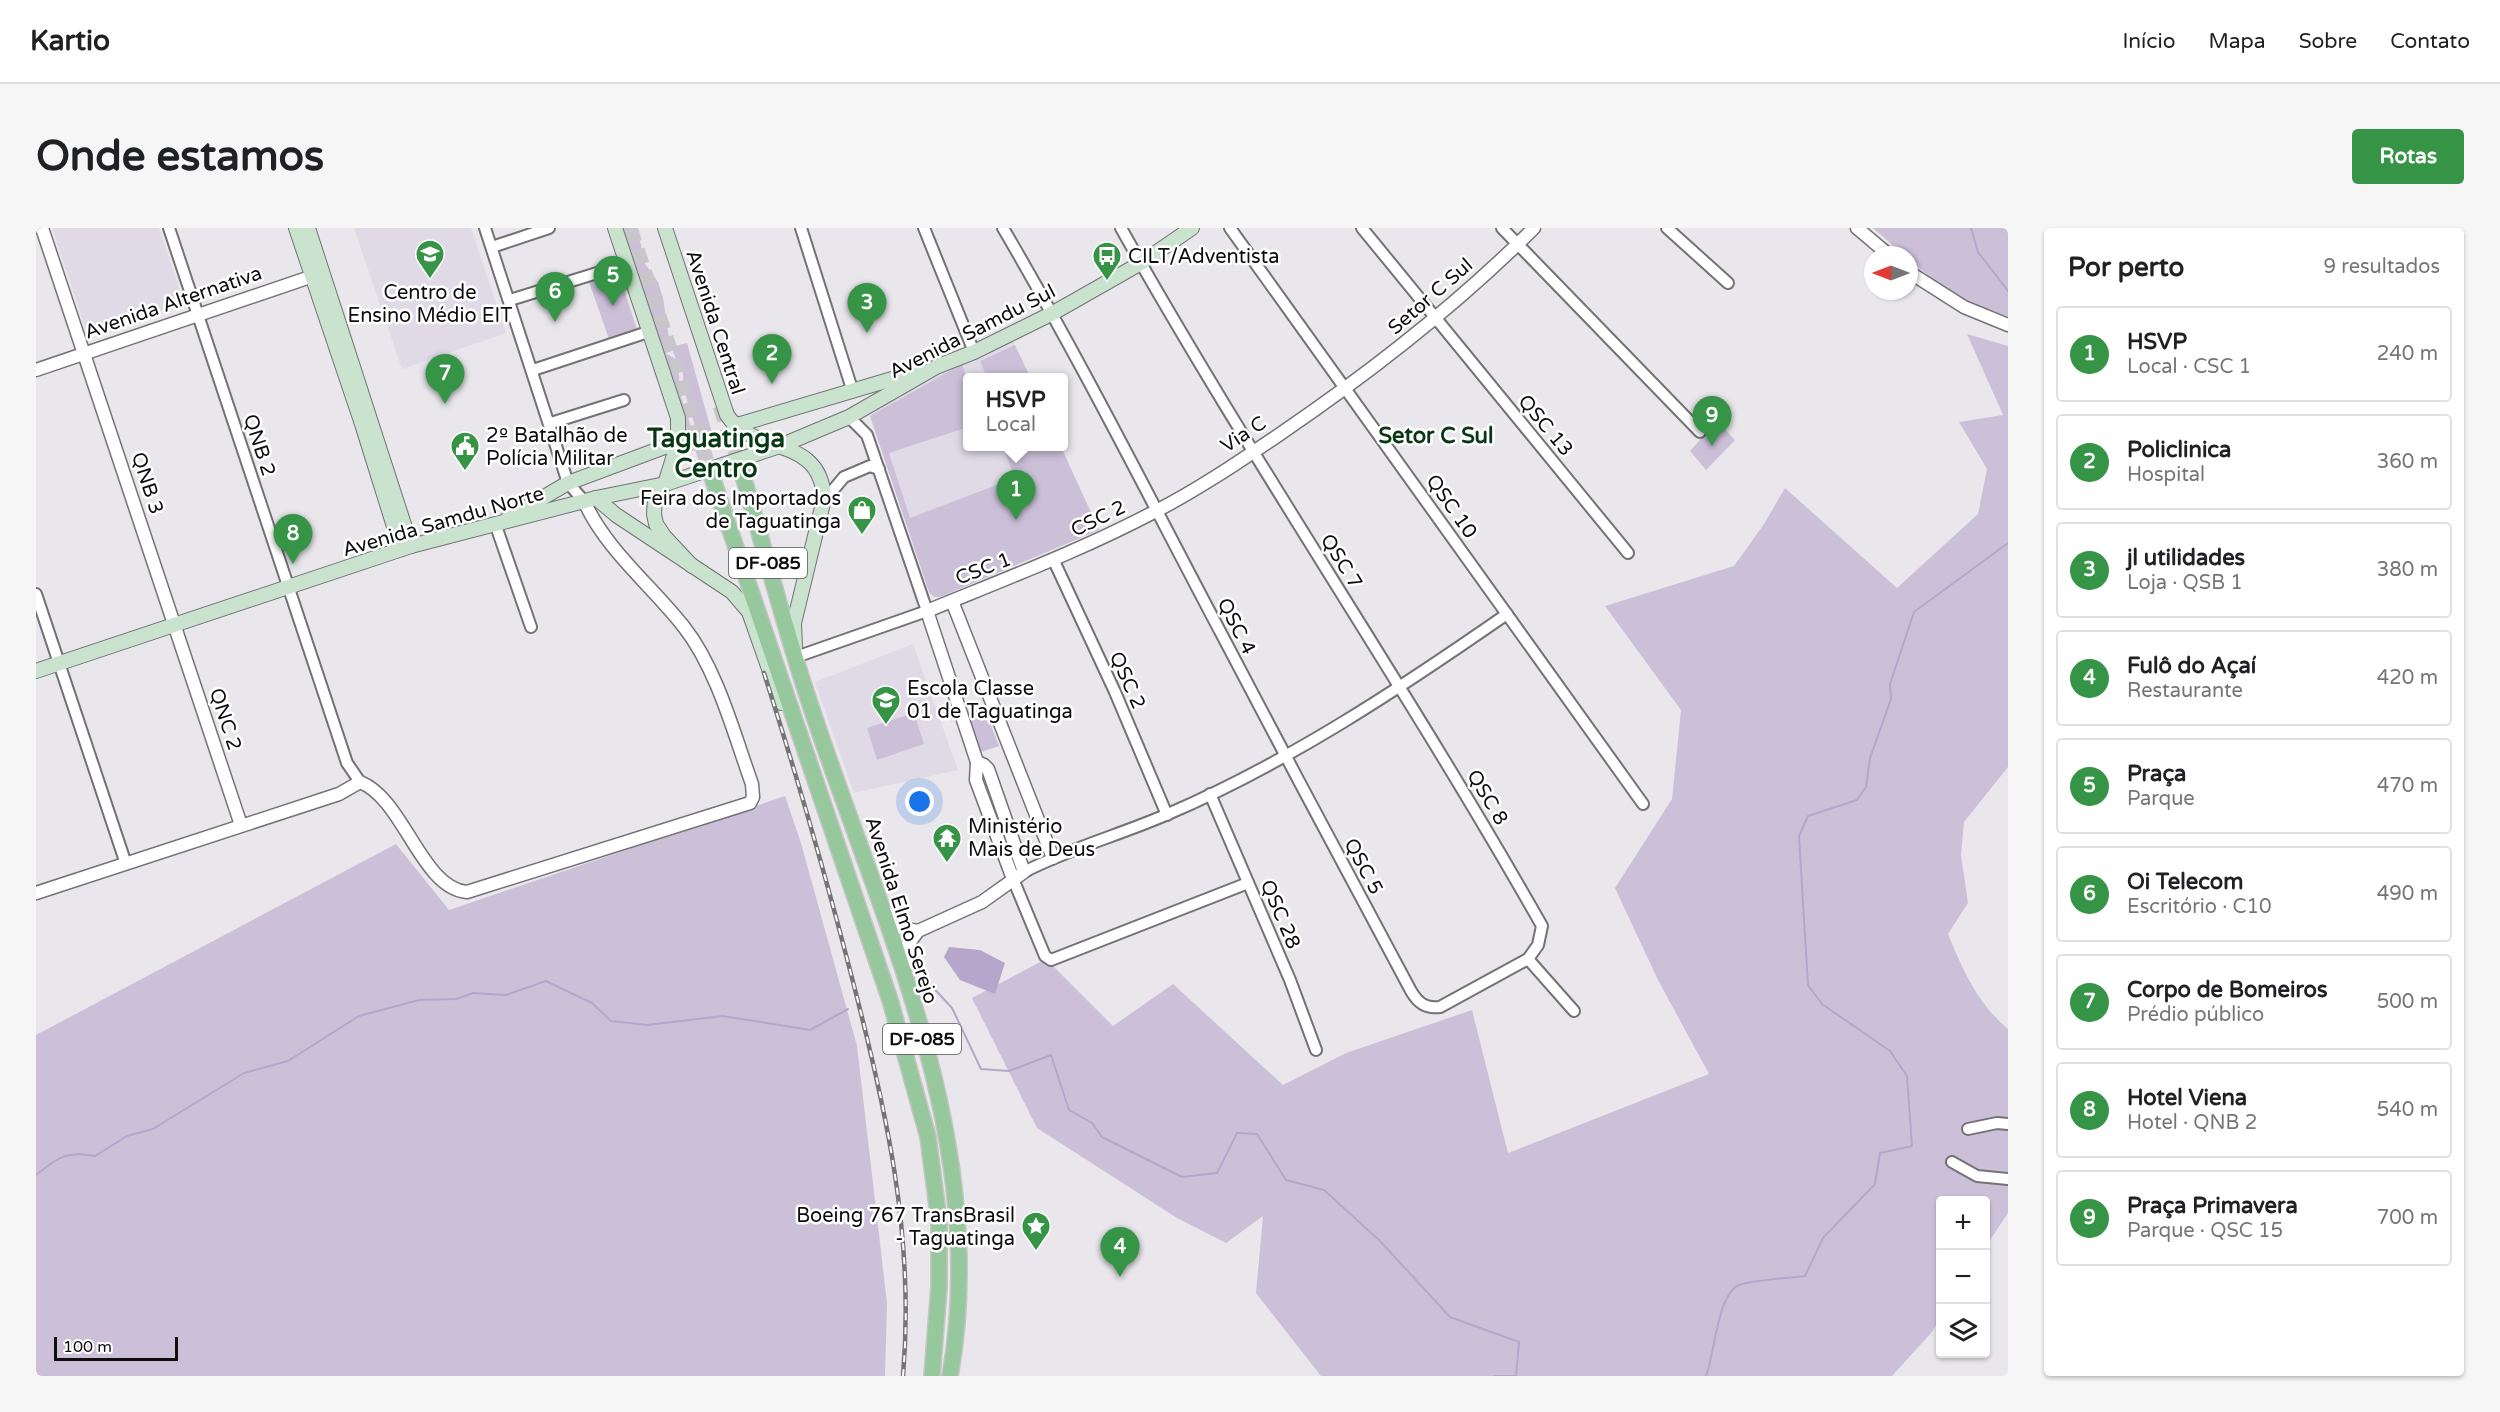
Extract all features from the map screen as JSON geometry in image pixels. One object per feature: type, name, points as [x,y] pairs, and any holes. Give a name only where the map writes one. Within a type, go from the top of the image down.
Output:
[{"type":"main road","points":[[296,228],[318,275]]},
{"type":"main road","points":[[308,228],[318,275],[406,548]]},
{"type":"main road","points":[[615,228],[678,418],[678,442],[665,484],[655,500],[656,524],[692,566]]},
{"type":"main road","name":"Avenida Central","points":[[665,228],[723,407],[734,426]]},
{"type":"main road","name":"Avenida Samdu Sul","points":[[734,466],[849,417],[936,367],[974,352],[1053,314],[1141,263],[1192,228]]},
{"type":"main road","points":[[734,426],[852,389],[936,367]]},
{"type":"main road","points":[[849,417],[852,389]]},
{"type":"main road","points":[[734,426],[800,453],[815,468],[823,481],[823,502],[794,623],[796,657]]},
{"type":"main road","points":[[496,526],[532,502],[568,483],[678,442]]},
{"type":"main road","name":"Avenida Samdu Norte","points":[[36,671],[406,548],[590,500],[734,466]]},
{"type":"main road","name":"Avenida Elmo Serejo","points":[[734,466],[881,906],[940,1096],[958,1222],[958,1268],[950,1376]]},
{"type":"main road","name":"Avenida Elmo Serejo","points":[[712,477],[890,1000],[928,1137],[939,1221],[939,1287],[932,1376]]},
{"type":"main road","points":[[590,500],[732,592],[749,612],[787,719],[799,736]]},
{"type":"street","name":"QNB 3","points":[[42,228],[175,625]]},
{"type":"street","name":"QNB 2","points":[[169,228],[347,763],[360,782]]},
{"type":"street","points":[[36,893],[339,794],[360,782],[380,797],[446,885],[452,890],[467,892],[750,804],[753,797],[752,784],[700,649],[684,627],[615,548],[590,514],[590,500],[568,483],[551,423],[485,228]]},
{"type":"street","points":[[492,247],[549,228]]},
{"type":"street","points":[[801,228],[852,389]]},
{"type":"street","points":[[924,228],[974,352]]},
{"type":"street","name":"QSC 4","points":[[1003,228],[1053,314],[1158,510],[1286,757]]},
{"type":"street","name":"QSC 7","points":[[1121,228],[1253,452],[1400,689]]},
{"type":"street","name":"QSC 10","points":[[1230,228],[1643,804]]},
{"type":"street","name":"QSC 13","points":[[1362,228],[1435,321],[1628,553]]},
{"type":"street","points":[[1502,228],[1700,432]]},
{"type":"street","name":"Setor C Sul","points":[[1347,389],[1435,321],[1534,228]]},
{"type":"street","points":[[1667,228],[1728,283]]},
{"type":"street","points":[[1857,228],[1878,246]]},
{"type":"street","points":[[510,300],[626,264]]},
{"type":"street","name":"Avenida Alternativa","points":[[36,370],[318,275]]},
{"type":"street","points":[[1918,278],[1964,307],[2008,325]]},
{"type":"street","points":[[533,370],[648,332]]},
{"type":"street","name":"Via C","points":[[1158,510],[1253,452],[1347,389]]},
{"type":"street","points":[[551,423],[624,400]]},
{"type":"street","points":[[849,417],[867,435],[977,762],[976,780],[1045,956],[1052,960],[1057,959],[1248,883]]},
{"type":"street","points":[[823,502],[851,473],[870,466],[879,469]]},
{"type":"street","name":"CSC 2","points":[[1054,561],[1158,510]]},
{"type":"street","points":[[496,526],[531,627]]},
{"type":"street","name":"CSC 1","points":[[927,611],[1054,561]]},
{"type":"street","name":"QSC 2","points":[[1054,561],[1115,692],[1167,815]]},
{"type":"street","points":[[36,594],[126,864]]},
{"type":"street","points":[[952,601],[1053,858]]},
{"type":"street","points":[[796,657],[927,611]]},
{"type":"street","points":[[903,975],[907,946],[918,931],[982,902],[1024,872],[1053,858],[1167,815],[1286,757],[1400,689],[1507,614]]},
{"type":"street","name":"QNC 2","points":[[175,625],[241,825]]},
{"type":"street","name":"QSC 8","points":[[1400,689],[1485,825],[1542,926],[1538,945],[1528,959]]},
{"type":"street","name":"QSC 5","points":[[1286,757],[1411,991],[1423,1005],[1432,1008],[1440,1007],[1528,959]]},
{"type":"street","points":[[977,762],[988,769],[1024,872]]},
{"type":"street","name":"QSC 28","points":[[1210,794],[1290,980],[1316,1050]]},
{"type":"street","points":[[881,906],[902,928],[918,931]]},
{"type":"street","points":[[1528,959],[1574,1011]]},
{"type":"street","points":[[1968,1129],[1997,1123],[2008,1124]]},
{"type":"street","points":[[1952,1162],[1977,1176],[2008,1179]]},
{"type":"shaded area","points":[[52,228],[159,228],[184,303],[88,336]]},
{"type":"shaded area","name":"Centro de Ensino Médio EIT","points":[[354,228],[471,228],[506,333],[402,369]]},
{"type":"shaded area","points":[[622,228],[634,228],[641,244],[643,261],[658,282],[663,298],[669,338],[658,341]]},
{"type":"shaded area","points":[[1873,228],[2008,228],[2008,323],[1966,307],[1918,267],[1918,246],[1894,246]]},
{"type":"shaded area","points":[[618,272],[637,329],[609,339],[589,282]]},
{"type":"shaded area","points":[[1967,334],[2008,346],[2008,767],[1964,822],[1961,855],[1968,903],[1948,934],[1965,973],[1979,997],[2008,1029],[2008,1213],[1990,1240],[1990,1196],[1936,1196],[1936,1325],[1892,1376],[1321,1376],[1256,1293],[1263,1216],[1226,1243],[1177,1218],[1037,1128],[972,998],[1046,959],[1113,1026],[1173,984],[1283,1085],[1346,1053],[1472,1010],[1508,1153],[1709,1074],[1658,980],[1615,888],[1672,799],[1681,710],[1605,606],[1734,566],[1764,524],[1785,488],[1897,588],[1978,514],[1987,469],[1959,422],[2003,415]]},
{"type":"shaded area","points":[[1012,339],[1028,373],[963,373],[963,451],[1063,451],[1099,530],[940,597],[934,597],[929,592],[870,416],[888,400]]},
{"type":"shaded area","points":[[687,343],[715,444],[702,448],[684,391],[683,373],[673,352],[675,346]]},
{"type":"shaded area","points":[[1015,345],[1028,373],[985,373],[980,361]]},
{"type":"shaded area","points":[[660,350],[674,358],[679,375],[680,393],[698,449],[680,455],[686,431]]},
{"type":"shaded area","points":[[962,364],[965,373],[963,373],[963,429],[889,453],[910,518],[1015,478],[1005,451],[1063,451],[1099,530],[940,597],[934,597],[929,592],[870,416]]},
{"type":"shaded area","points":[[1717,421],[1735,440],[1706,470],[1690,451]]},
{"type":"shaded area","name":"Escola Classe 01 de Taguatinga","points":[[913,644],[958,770],[854,793],[815,682]]},
{"type":"shaded area","points":[[983,705],[999,746],[981,752],[966,712]]},
{"type":"shaded area","points":[[914,713],[924,744],[877,760],[867,728]]},
{"type":"shaded area","points":[[785,796],[801,843],[857,1046],[887,1303],[885,1376],[36,1376],[36,1035],[396,844],[449,910]]},
{"type":"shaded area","points":[[949,947],[980,950],[1005,963],[995,994],[960,980],[944,957]]},
{"type":"waterway","points":[[1971,228],[1978,252],[2008,291]]},
{"type":"waterway","points":[[1706,1376],[1721,1312],[1732,1291],[1745,1283],[1805,1276],[1823,1238],[1875,1184],[1880,1153],[1912,1146],[1907,1076],[1890,1051],[1822,1004],[1808,985],[1799,836],[1808,816],[1857,800],[1866,787],[1870,758],[1891,699],[1890,684],[1914,612],[2008,543]]},
{"type":"waterway","points":[[36,1175],[63,1157],[77,1154],[95,1156],[127,1136],[153,1129],[244,1073],[288,1061],[359,1016],[419,1000],[456,999],[473,993],[506,995],[546,981],[592,1003],[611,1021],[647,1025],[723,1016],[810,1030],[848,1009]]},
{"type":"waterway","points":[[928,982],[952,1008],[981,1069],[1009,1071],[1051,1055],[1069,1110],[1092,1123],[1102,1137],[1182,1177],[1217,1173],[1237,1133],[1257,1134],[1286,1180],[1324,1190],[1380,1241],[1450,1317],[1519,1342],[1516,1376],[1494,1376]]},
{"type":"tunnel","points":[[630,228],[712,477]]},
{"type":"tunnel","points":[[720,406],[741,469]]},
{"type":"railway","points":[[764,673],[831,898],[864,1024],[886,1123],[895,1173],[905,1273],[906,1324],[903,1376]]},
{"type":"place","name":"Centro de Ensino Médio EIT","points":[[430,280]]},
{"type":"place","name":"CILT/Adventista","points":[[1107,282]]},
{"type":"place","name":"Praça","points":[[613,306]]},
{"type":"place","name":"Oi Telecom","points":[[555,322]]},
{"type":"place","name":"jl utilidades","points":[[867,333]]},
{"type":"place","name":"Policlinica","points":[[772,384]]},
{"type":"place","name":"Corpo de Bomeiros","points":[[445,404]]},
{"type":"place","name":"Praça Primavera","points":[[1712,446]]},
{"type":"place","name":"2º Batalhão de Polícia Militar","points":[[465,472]]},
{"type":"place","name":"HSVP","points":[[1016,520]]},
{"type":"place","name":"Feira dos Importados de Taguatinga","points":[[862,536]]},
{"type":"place","name":"Hotel Viena","points":[[293,564]]},
{"type":"place","name":"Escola Classe 01 de Taguatinga","points":[[886,726]]},
{"type":"place","name":"Ministério Mais de Deus","points":[[947,864]]},
{"type":"place","name":"Boeing 767 TransBrasil - Taguatinga","points":[[1036,1252]]},
{"type":"place","name":"Fulô do Açaí","points":[[1120,1277]]},
{"type":"district","name":"Setor C Sul","points":[[1436,435]]},
{"type":"district","name":"Taguatinga Centro","points":[[716,452]]}]
